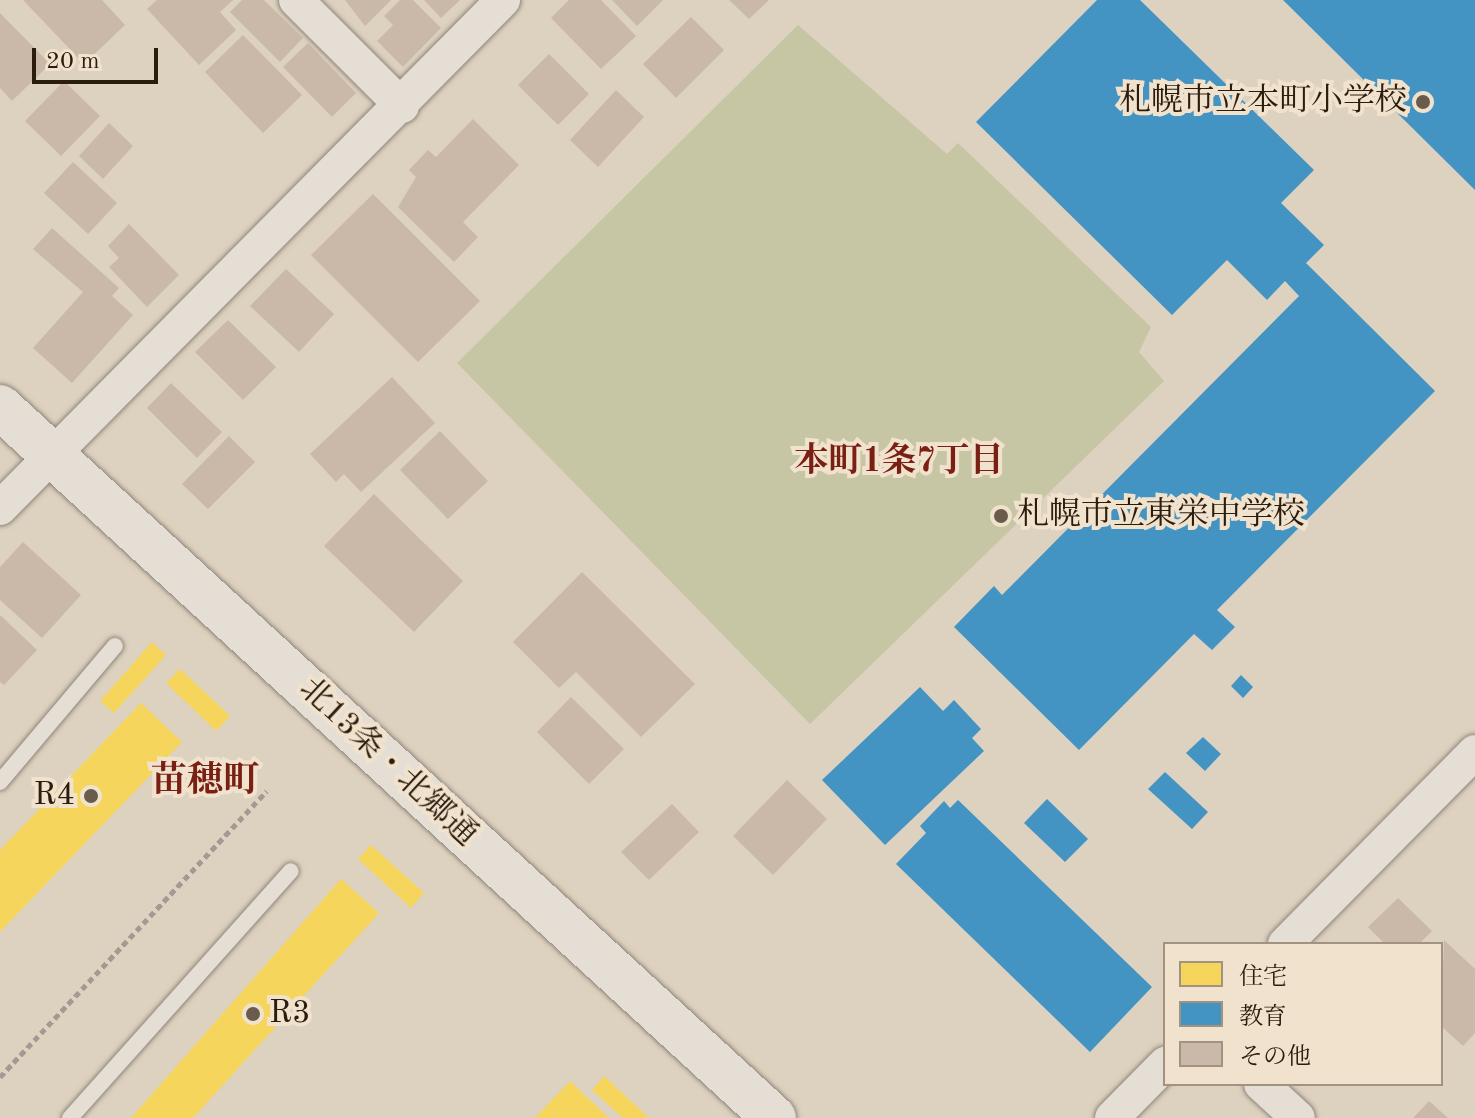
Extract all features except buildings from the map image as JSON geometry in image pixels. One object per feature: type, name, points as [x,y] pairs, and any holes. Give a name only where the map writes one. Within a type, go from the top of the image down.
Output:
[{"type":"street","points":[[296,0],[402,106]]},
{"type":"street","points":[[0,508],[402,106],[503,0]]},
{"type":"street","name":"北13条・北郷通","points":[[0,407],[774,1118]]},
{"type":"street","points":[[1287,942],[1475,752]]},
{"type":"street","points":[[1112,1118],[1163,1066]]},
{"type":"street","points":[[1263,1086],[1298,1118]]},
{"type":"lane","points":[[0,782],[115,646]]},
{"type":"lane","points":[[70,1118],[291,871]]},
{"type":"path","points":[[0,1077],[267,791]]},
{"type":"green space","points":[[798,25],[947,154],[958,143],[1151,327],[1139,352],[1164,381],[810,724],[457,363]]},
{"type":"place","name":"札幌市立本町小学校","points":[[1423,102]]},
{"type":"place","name":"札幌市立東栄中学校","points":[[1001,516]]},
{"type":"place","name":"R4","points":[[91,796]]},
{"type":"place","name":"R3","points":[[253,1014]]},
{"type":"district","name":"本町1条7丁目","points":[[899,463]]},
{"type":"district","name":"苗穂町","points":[[205,783]]}]
